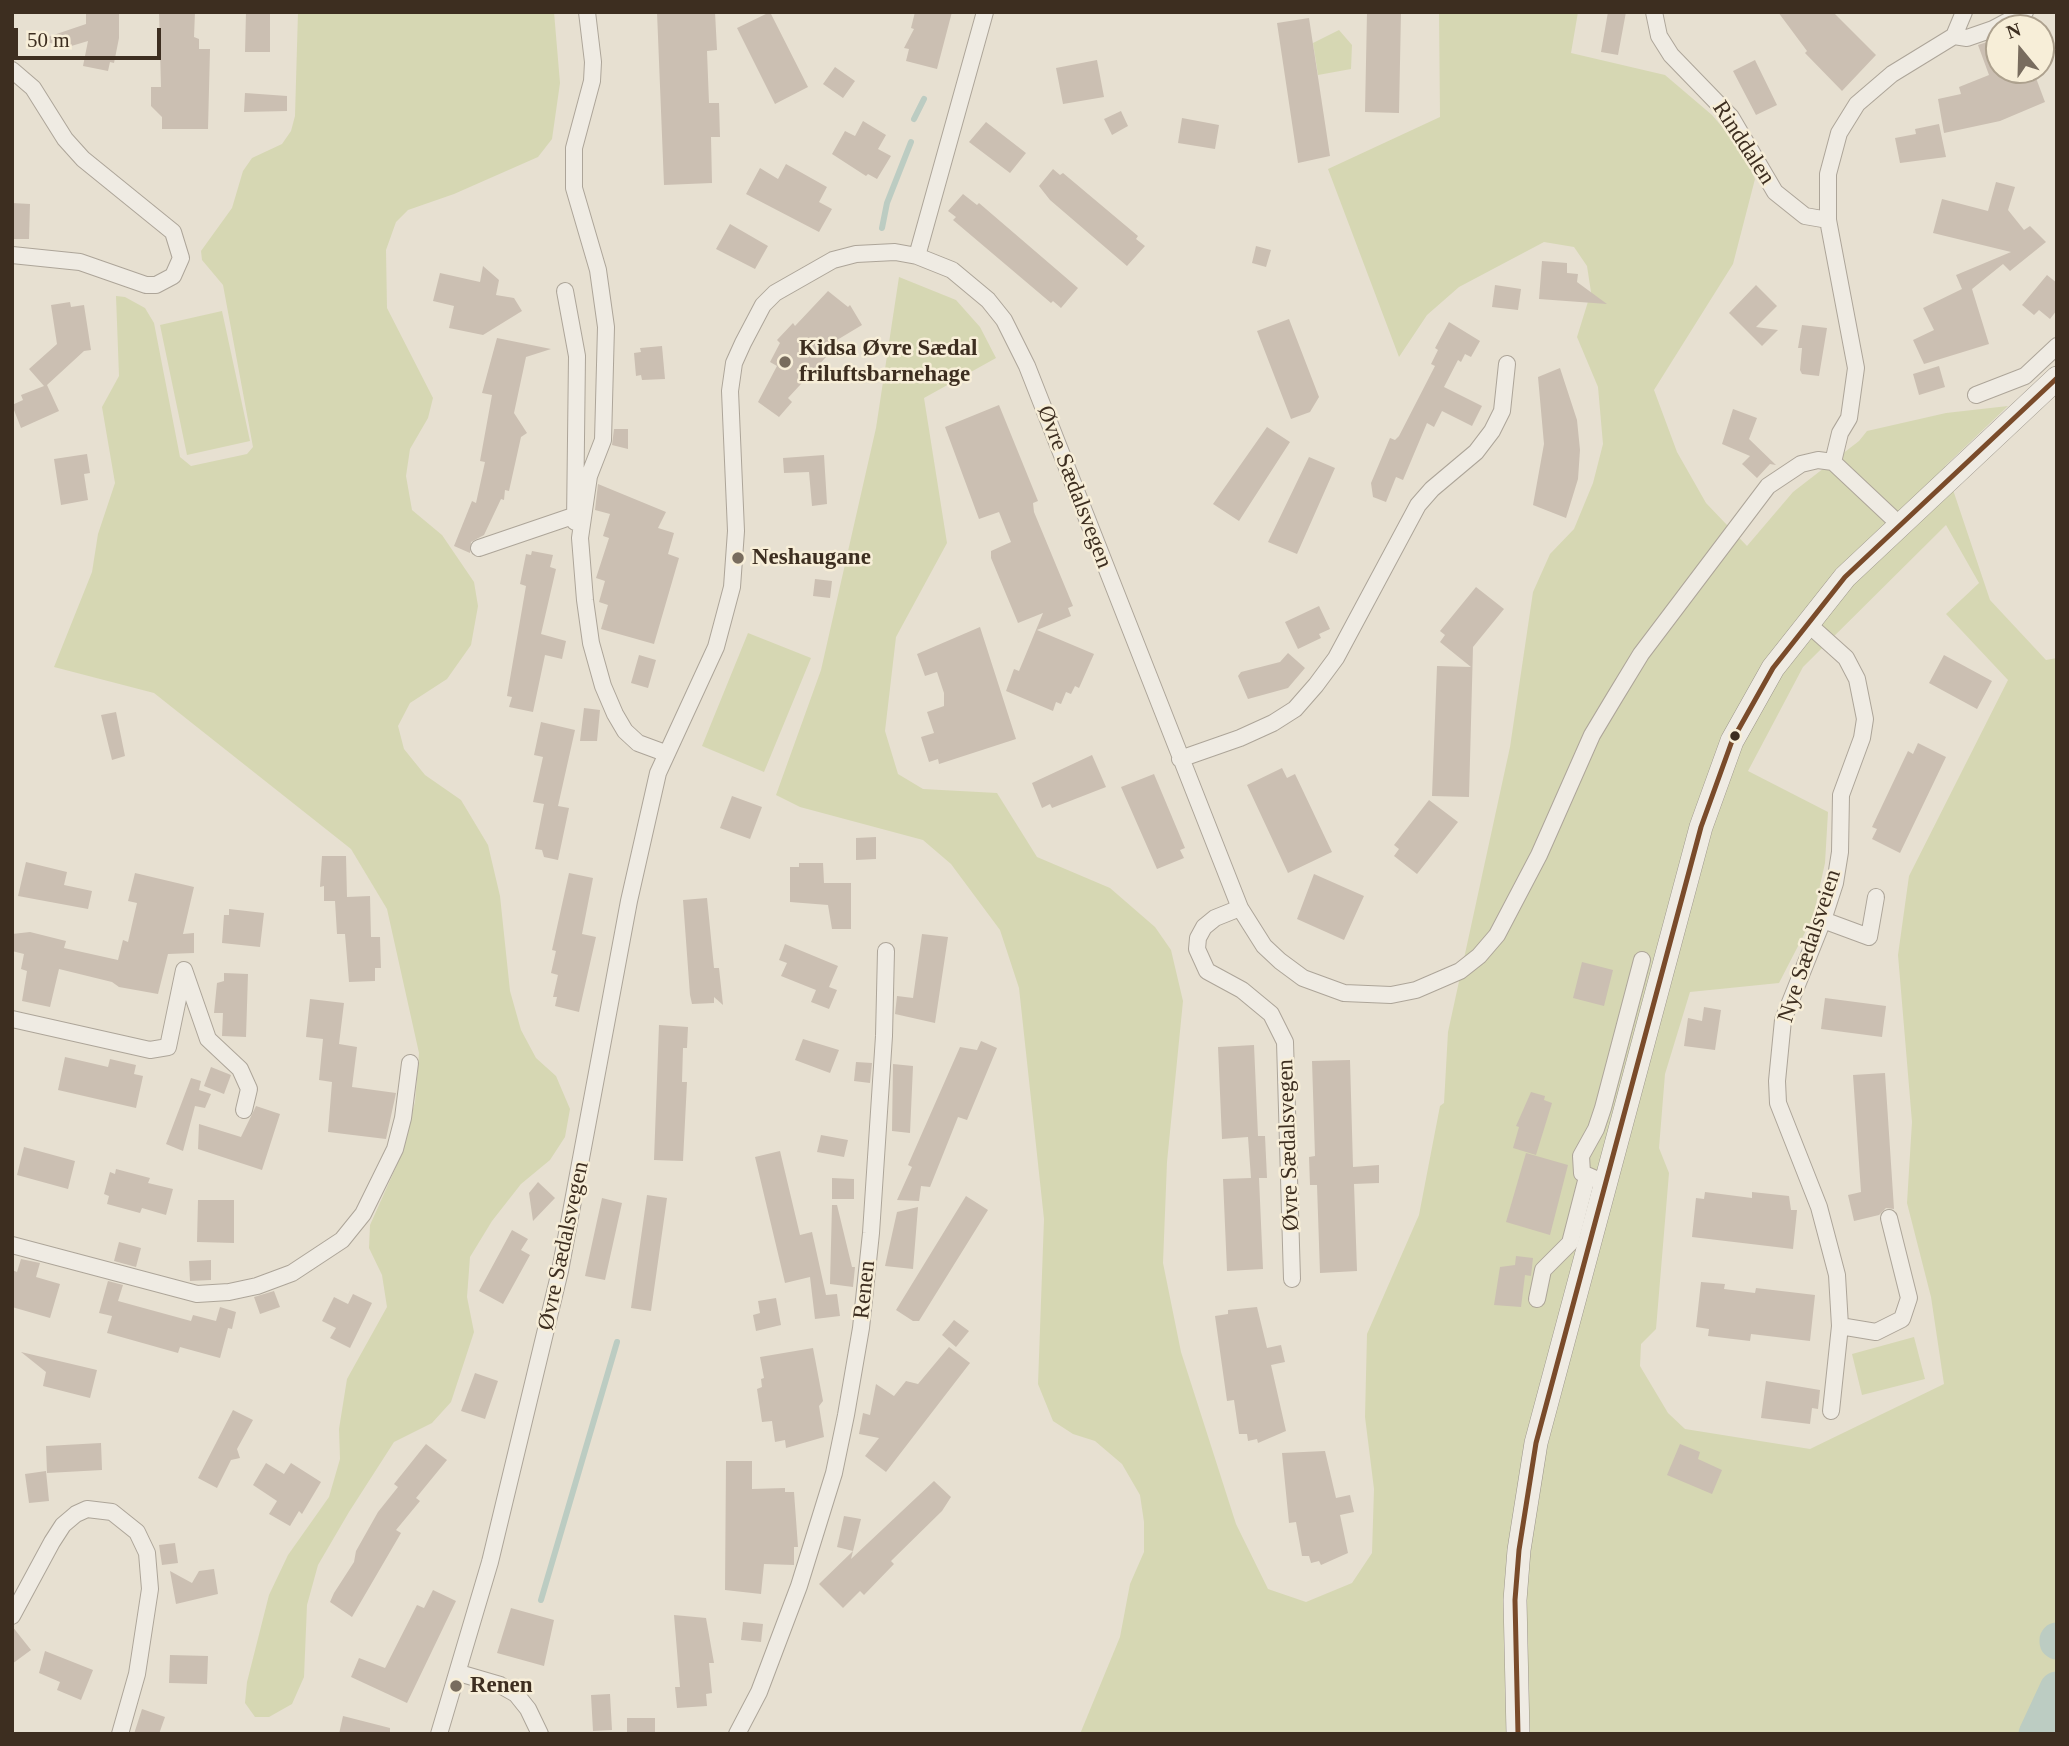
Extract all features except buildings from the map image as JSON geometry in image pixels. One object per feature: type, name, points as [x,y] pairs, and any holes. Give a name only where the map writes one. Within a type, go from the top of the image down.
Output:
[{"type":"main road","points":[[1518,1734],[1515,1600],[1526,1499],[1536,1443],[1596,1180],[1713,793],[1732,740],[1773,668],[1845,577],[1899,524],[2005,430],[2057,378]]},
{"type":"street","points":[[580,538],[589,476],[603,440],[606,327],[598,270],[574,188],[574,148],[593,72],[587,12]]},
{"type":"street","points":[[917,256],[985,12]]},
{"type":"street","name":"Rinddalen","points":[[1654,12],[1658,36],[1671,55],[1731,117],[1775,192],[1805,216],[1828,220]]},
{"type":"street","points":[[1899,524],[1833,462],[1840,433],[1849,418],[1856,368],[1828,220],[1828,174],[1839,133],[1857,104],[1892,74],[1954,36],[1964,12]]},
{"type":"street","points":[[1954,36],[1967,38],[1993,29],[2025,12]]},
{"type":"street","points":[[12,70],[33,88],[65,138],[83,159],[173,232],[181,258],[173,276],[156,285],[146,285],[80,262],[12,255]]},
{"type":"street","name":"Øvre Sædalsvegen","points":[[439,1734],[490,1562],[560,1271],[632,889],[665,753],[685,717],[712,656],[732,587],[736,531],[730,391],[734,363],[754,319],[775,293],[833,260],[875,252],[917,256],[952,270],[972,285],[996,310],[1016,341],[1241,908],[1272,954],[1303,978],[1344,993],[1391,995],[1416,990],[1460,971],[1479,956],[1510,913],[1592,735],[1641,654],[1768,486],[1801,464],[1818,460],[1833,462]]},
{"type":"street","points":[[565,291],[577,356],[573,516],[580,538],[591,643],[603,687],[625,731],[638,743],[665,753]]},
{"type":"street","points":[[1976,395],[2025,376],[2057,346]]},
{"type":"street","points":[[1180,758],[1240,738],[1273,723],[1295,709],[1316,685],[1336,658],[1418,505],[1476,452],[1492,431],[1502,411],[1507,364]]},
{"type":"street","points":[[479,548],[573,516]]},
{"type":"street","name":"Nye Sædalsveien","points":[[1807,623],[1846,658],[1860,689],[1865,719],[1862,738],[1841,795],[1840,852],[1823,920],[1783,1020],[1777,1081],[1778,1103],[1830,1241],[1837,1275],[1840,1326],[1831,1411]]},
{"type":"street","points":[[1823,920],[1869,937],[1876,897]]},
{"type":"street","name":"Øvre Sædalsvegen","points":[[1241,908],[1215,918],[1204,927],[1198,938],[1197,949],[1207,971],[1242,990],[1271,1014],[1285,1042],[1292,1279]]},
{"type":"street","name":"Renen","points":[[737,1734],[759,1692],[799,1586],[834,1473],[846,1416],[861,1328],[871,1233],[884,1036],[886,951]]},
{"type":"street","points":[[1536,1299],[1543,1270],[1570,1243],[1596,1180],[1579,1165],[1603,1108],[1642,960]]},
{"type":"street","points":[[12,1019],[150,1050],[169,1047],[184,970],[208,1039],[240,1069],[249,1089],[244,1110]]},
{"type":"street","points":[[12,1245],[197,1294],[229,1293],[292,1273],[342,1240],[363,1214],[395,1149],[403,1118],[410,1063]]},
{"type":"street","points":[[1840,1326],[1876,1332],[1902,1319],[1909,1298],[1889,1218]]},
{"type":"street","points":[[12,1616],[24,1599],[52,1542],[63,1525],[76,1514],[87,1509],[113,1512],[137,1532],[147,1553],[150,1590],[137,1674],[120,1734]]},
{"type":"street","points":[[459,1673],[500,1685],[516,1694],[528,1709],[540,1734]]},
{"type":"green space","points":[[298,12],[554,12],[560,83],[552,139],[538,157],[454,194],[408,210],[396,222],[386,250],[387,308],[433,398],[428,418],[410,449],[406,476],[412,510],[442,535],[474,582],[478,606],[471,645],[447,679],[410,703],[398,726],[404,749],[425,775],[461,800],[488,845],[500,896],[510,991],[521,1030],[536,1058],[556,1076],[570,1109],[565,1137],[550,1160],[521,1184],[492,1221],[470,1257],[467,1297],[474,1332],[451,1402],[432,1423],[394,1442],[349,1512],[318,1565],[307,1605],[304,1677],[292,1704],[269,1717],[255,1717],[245,1703],[247,1682],[269,1595],[288,1555],[329,1497],[340,1459],[339,1429],[347,1379],[387,1307],[382,1275],[369,1248],[370,1225],[396,1167],[415,1102],[419,1053],[387,909],[351,849],[154,693],[54,667],[92,572],[98,534],[115,483],[102,407],[119,376],[116,296],[125,297],[145,308],[154,323],[180,457],[191,466],[247,454],[253,447],[223,285],[202,260],[201,251],[232,208],[243,171],[252,158],[282,144],[291,131],[295,116]]},
{"type":"green space","points":[[1439,12],[1578,12],[1571,53],[1665,75],[1712,115],[1742,150],[1755,179],[1733,264],[1654,390],[1677,452],[1706,503],[1747,546],[1793,492],[1859,441],[1867,431],[1946,413],[2008,406],[1945,466],[1990,600],[2046,660],[2057,658],[2057,1734],[1080,1734],[1120,1637],[1130,1584],[1144,1552],[1144,1522],[1140,1495],[1122,1464],[1095,1441],[1073,1434],[1053,1421],[1038,1384],[1044,1219],[1019,988],[1000,930],[951,864],[923,840],[800,807],[776,795],[821,670],[876,428],[899,277],[956,300],[980,327],[996,358],[924,398],[947,543],[896,637],[885,731],[898,774],[923,789],[997,793],[1037,857],[1110,888],[1155,927],[1171,950],[1183,1001],[1167,1162],[1163,1263],[1181,1352],[1236,1524],[1268,1589],[1306,1602],[1352,1583],[1372,1553],[1374,1489],[1365,1417],[1367,1334],[1419,1215],[1440,1106],[1444,1103],[1448,1032],[1510,747],[1533,592],[1550,554],[1574,529],[1593,483],[1603,444],[1598,387],[1577,337],[1591,292],[1587,266],[1574,247],[1544,242],[1459,287],[1427,315],[1399,357],[1328,169],[1440,117]],"holes":[[[1946,525],[1979,583],[1946,614],[2008,680],[1909,876],[1898,955],[1912,1122],[1907,1203],[1931,1297],[1944,1384],[1810,1449],[1685,1429],[1668,1413],[1640,1366],[1641,1344],[1656,1329],[1669,1173],[1659,1148],[1665,1074],[1690,992],[1779,983],[1813,917],[1825,863],[1828,812],[1748,771],[1803,667]]]},
{"type":"green space","points":[[1339,30],[1352,45],[1351,69],[1318,75],[1313,43]]},
{"type":"green space","points":[[222,311],[250,441],[187,455],[160,325]]},
{"type":"green space","points":[[748,633],[811,658],[764,772],[702,746]]},
{"type":"green space","points":[[1914,1337],[1925,1379],[1862,1395],[1852,1354]]},
{"type":"waterway","points":[[914,119],[924,99]]},
{"type":"waterway","points":[[882,228],[887,203],[911,142]]},
{"type":"waterway","points":[[541,1600],[617,1342]]},
{"type":"waterway","points":[[2036,1734],[2057,1689]]},
{"type":"transit line","points":[[1518,1734],[1515,1600],[1519,1550],[1536,1443],[1701,827],[1732,741],[1773,668],[1845,577],[2057,378]]},
{"type":"place","name":"Kidsa Øvre Sædal friluftsbarnehage","points":[[785,362]]},
{"type":"place","name":"Neshaugane","points":[[738,558]]},
{"type":"place","name":"Renen","points":[[456,1686]]}]
